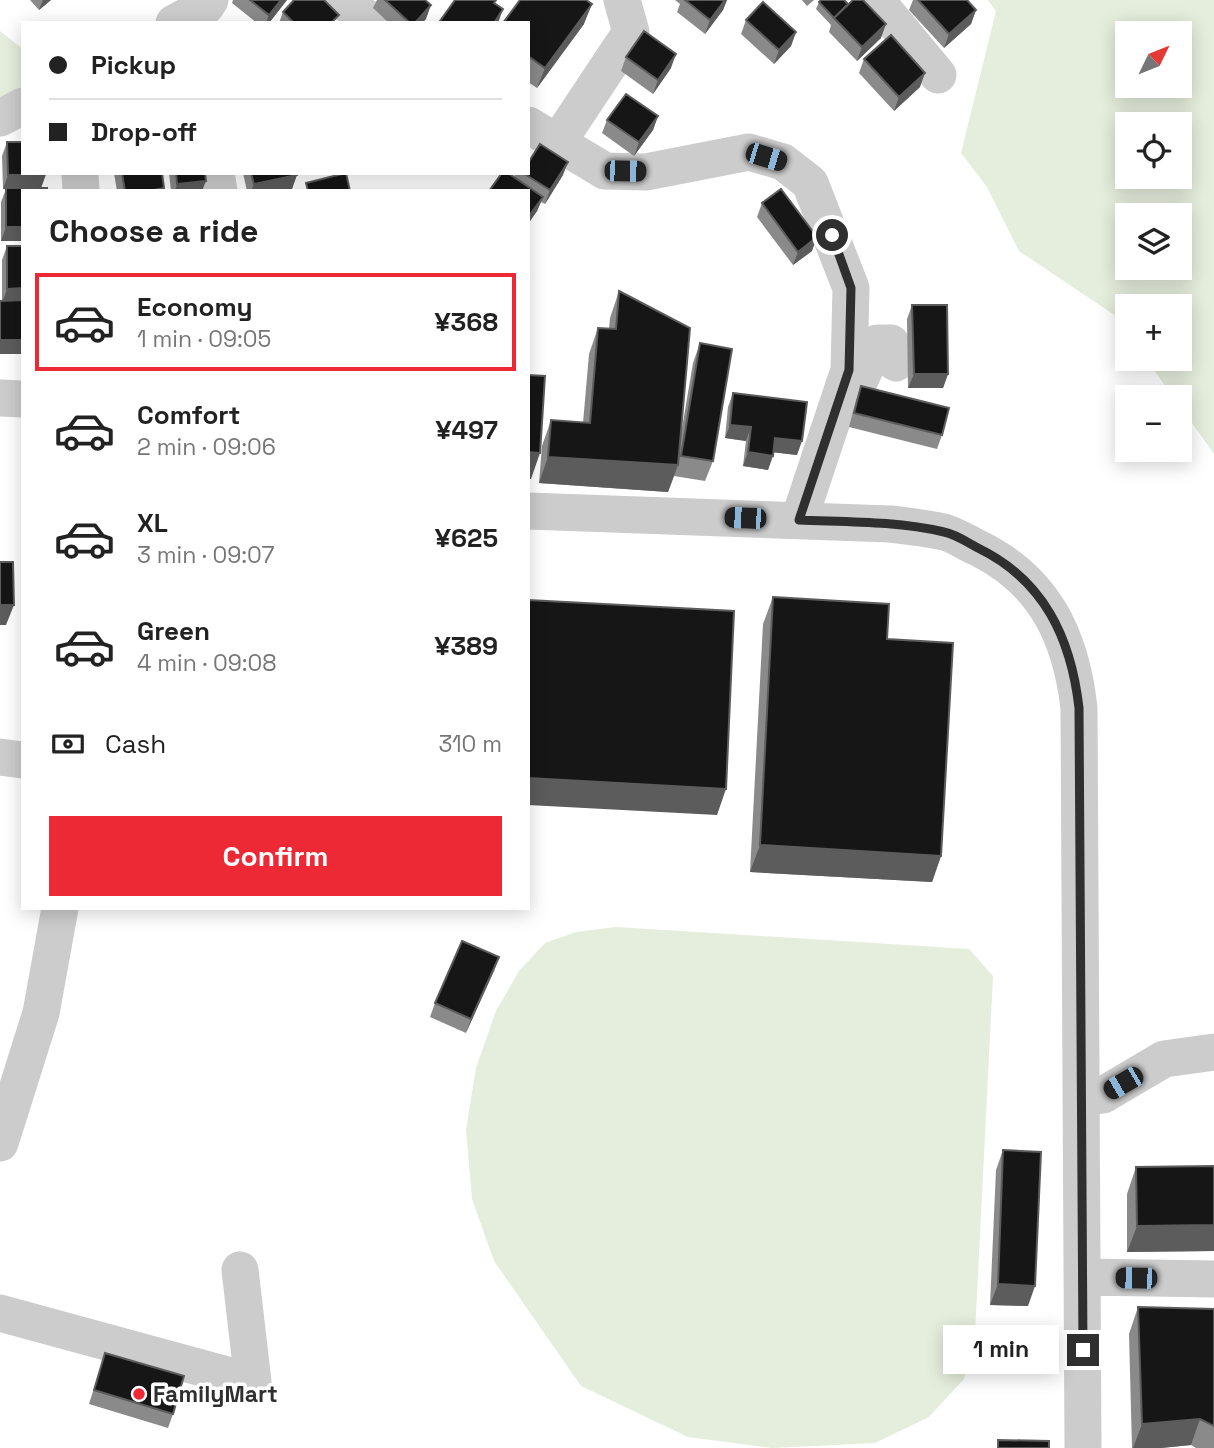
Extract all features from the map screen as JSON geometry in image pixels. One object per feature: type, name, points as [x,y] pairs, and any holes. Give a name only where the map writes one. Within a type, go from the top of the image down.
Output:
[{"type":"street","points":[[341,0],[371,21]]},
{"type":"street","points":[[622,0],[631,32],[543,133],[605,171],[646,172],[749,152],[783,162],[810,183],[851,288],[849,370],[799,520]]},
{"type":"street","points":[[876,0],[938,75]]},
{"type":"street","points":[[179,21],[206,9]]},
{"type":"street","points":[[0,118],[21,107]]},
{"type":"street","points":[[846,378],[859,382],[877,343],[891,343],[897,363]]},
{"type":"street","points":[[0,398],[21,400]]},
{"type":"street","points":[[530,511],[890,524],[946,532],[988,552],[1021,577],[1048,608],[1064,637],[1075,671],[1079,708],[1083,1448]]},
{"type":"street","points":[[0,757],[21,760]]},
{"type":"street","points":[[0,1143],[41,1013],[60,910]]},
{"type":"street","points":[[1082,1098],[1103,1095],[1164,1059],[1214,1052]]},
{"type":"street","points":[[0,1313],[253,1382],[240,1270]]},
{"type":"street","points":[[1084,1277],[1214,1279]]},
{"type":"green space","points":[[988,0],[1214,0],[1214,454],[1192,423],[1192,385],[1164,385],[1155,371],[1192,371],[1192,294],[1115,294],[1115,315],[1019,251],[987,187],[961,153],[996,11]]},
{"type":"green space","points":[[0,31],[21,47],[21,89],[0,98]]},
{"type":"green space","points":[[616,927],[969,949],[993,976],[975,1334],[964,1379],[929,1417],[875,1443],[772,1448],[688,1437],[581,1386],[494,1261],[472,1199],[466,1130],[476,1068],[496,1011],[519,971],[545,943],[576,932]]},
{"type":"building","points":[[250,0],[281,0],[269,15]]},
{"type":"building","points":[[294,0],[324,0],[339,15],[333,21],[292,21],[283,12]]},
{"type":"building","points":[[385,0],[425,0],[431,5],[417,21],[408,21]]},
{"type":"building","points":[[455,0],[496,0],[494,3],[503,9],[495,21],[440,21]]},
{"type":"building","points":[[520,0],[586,0],[592,4],[545,68],[530,57],[530,21],[504,21]]},
{"type":"building","points":[[685,0],[725,0],[710,20]]},
{"type":"building","points":[[844,0],[848,4],[834,18],[819,2]]},
{"type":"building","points":[[853,0],[863,0],[886,24],[862,47],[834,18]]},
{"type":"building","points":[[918,0],[967,0],[976,10],[949,34]]},
{"type":"building","points":[[763,2],[796,32],[779,50],[746,20]]},
{"type":"building","points":[[644,31],[676,54],[658,80],[626,57]]},
{"type":"building","points":[[891,35],[925,73],[899,97],[864,59]]},
{"type":"building","points":[[626,94],[658,116],[639,142],[607,120]]},
{"type":"building","points":[[7,142],[21,142],[21,175],[8,175]]},
{"type":"building","points":[[540,144],[568,162],[550,190],[526,175],[530,175],[530,160]]},
{"type":"building","points":[[122,175],[162,175],[164,188],[125,189]]},
{"type":"building","points":[[176,175],[205,175],[206,181],[177,184]]},
{"type":"building","points":[[252,175],[297,175],[254,184]]},
{"type":"building","points":[[346,175],[350,189],[308,189],[306,183]]},
{"type":"building","points":[[501,175],[511,175],[543,197],[530,214],[530,189],[490,189]]},
{"type":"building","points":[[6,188],[47,188],[21,189],[21,227],[6,227]]},
{"type":"building","points":[[781,189],[817,237],[798,252],[762,203]]},
{"type":"building","points":[[7,246],[21,246],[21,288],[7,289]]},
{"type":"building","points":[[619,291],[690,328],[678,465],[548,457],[551,420],[590,423],[598,328],[616,329]]},
{"type":"building","points":[[21,300],[21,340],[0,340],[0,301]]},
{"type":"building","points":[[912,305],[947,305],[948,374],[914,374]]},
{"type":"building","points":[[700,343],[732,349],[713,461],[681,456]]},
{"type":"building","points":[[530,375],[545,376],[540,453],[530,452]]},
{"type":"building","points":[[861,386],[949,408],[942,435],[854,413]]},
{"type":"building","points":[[733,393],[807,402],[802,441],[775,438],[773,456],[748,452],[751,427],[730,425]]},
{"type":"building","points":[[0,562],[13,562],[14,605],[0,605]]},
{"type":"building","points":[[773,597],[889,604],[887,639],[953,643],[941,856],[760,845]]},
{"type":"building","points":[[530,600],[734,611],[726,789],[530,778]]},
{"type":"building","points":[[462,941],[499,957],[471,1019],[435,1003]]},
{"type":"building","points":[[1003,1150],[1041,1152],[1035,1286],[998,1284]]},
{"type":"building","points":[[1214,1166],[1214,1225],[1137,1226],[1136,1167]]},
{"type":"building","points":[[1138,1307],[1214,1309],[1214,1426],[1200,1419],[1142,1424]]},
{"type":"building","points":[[105,1353],[184,1376],[173,1414],[94,1390]]},
{"type":"building","points":[[998,1440],[1049,1441],[1049,1448],[998,1448]]},
{"type":"place","name":"FamilyMart","points":[[139,1394]]},
{"type":"route","points":[[832,235],[851,288],[849,370],[799,520],[890,524],[946,532],[988,552],[1021,577],[1048,608],[1064,637],[1075,671],[1079,708],[1083,1350]]}]
